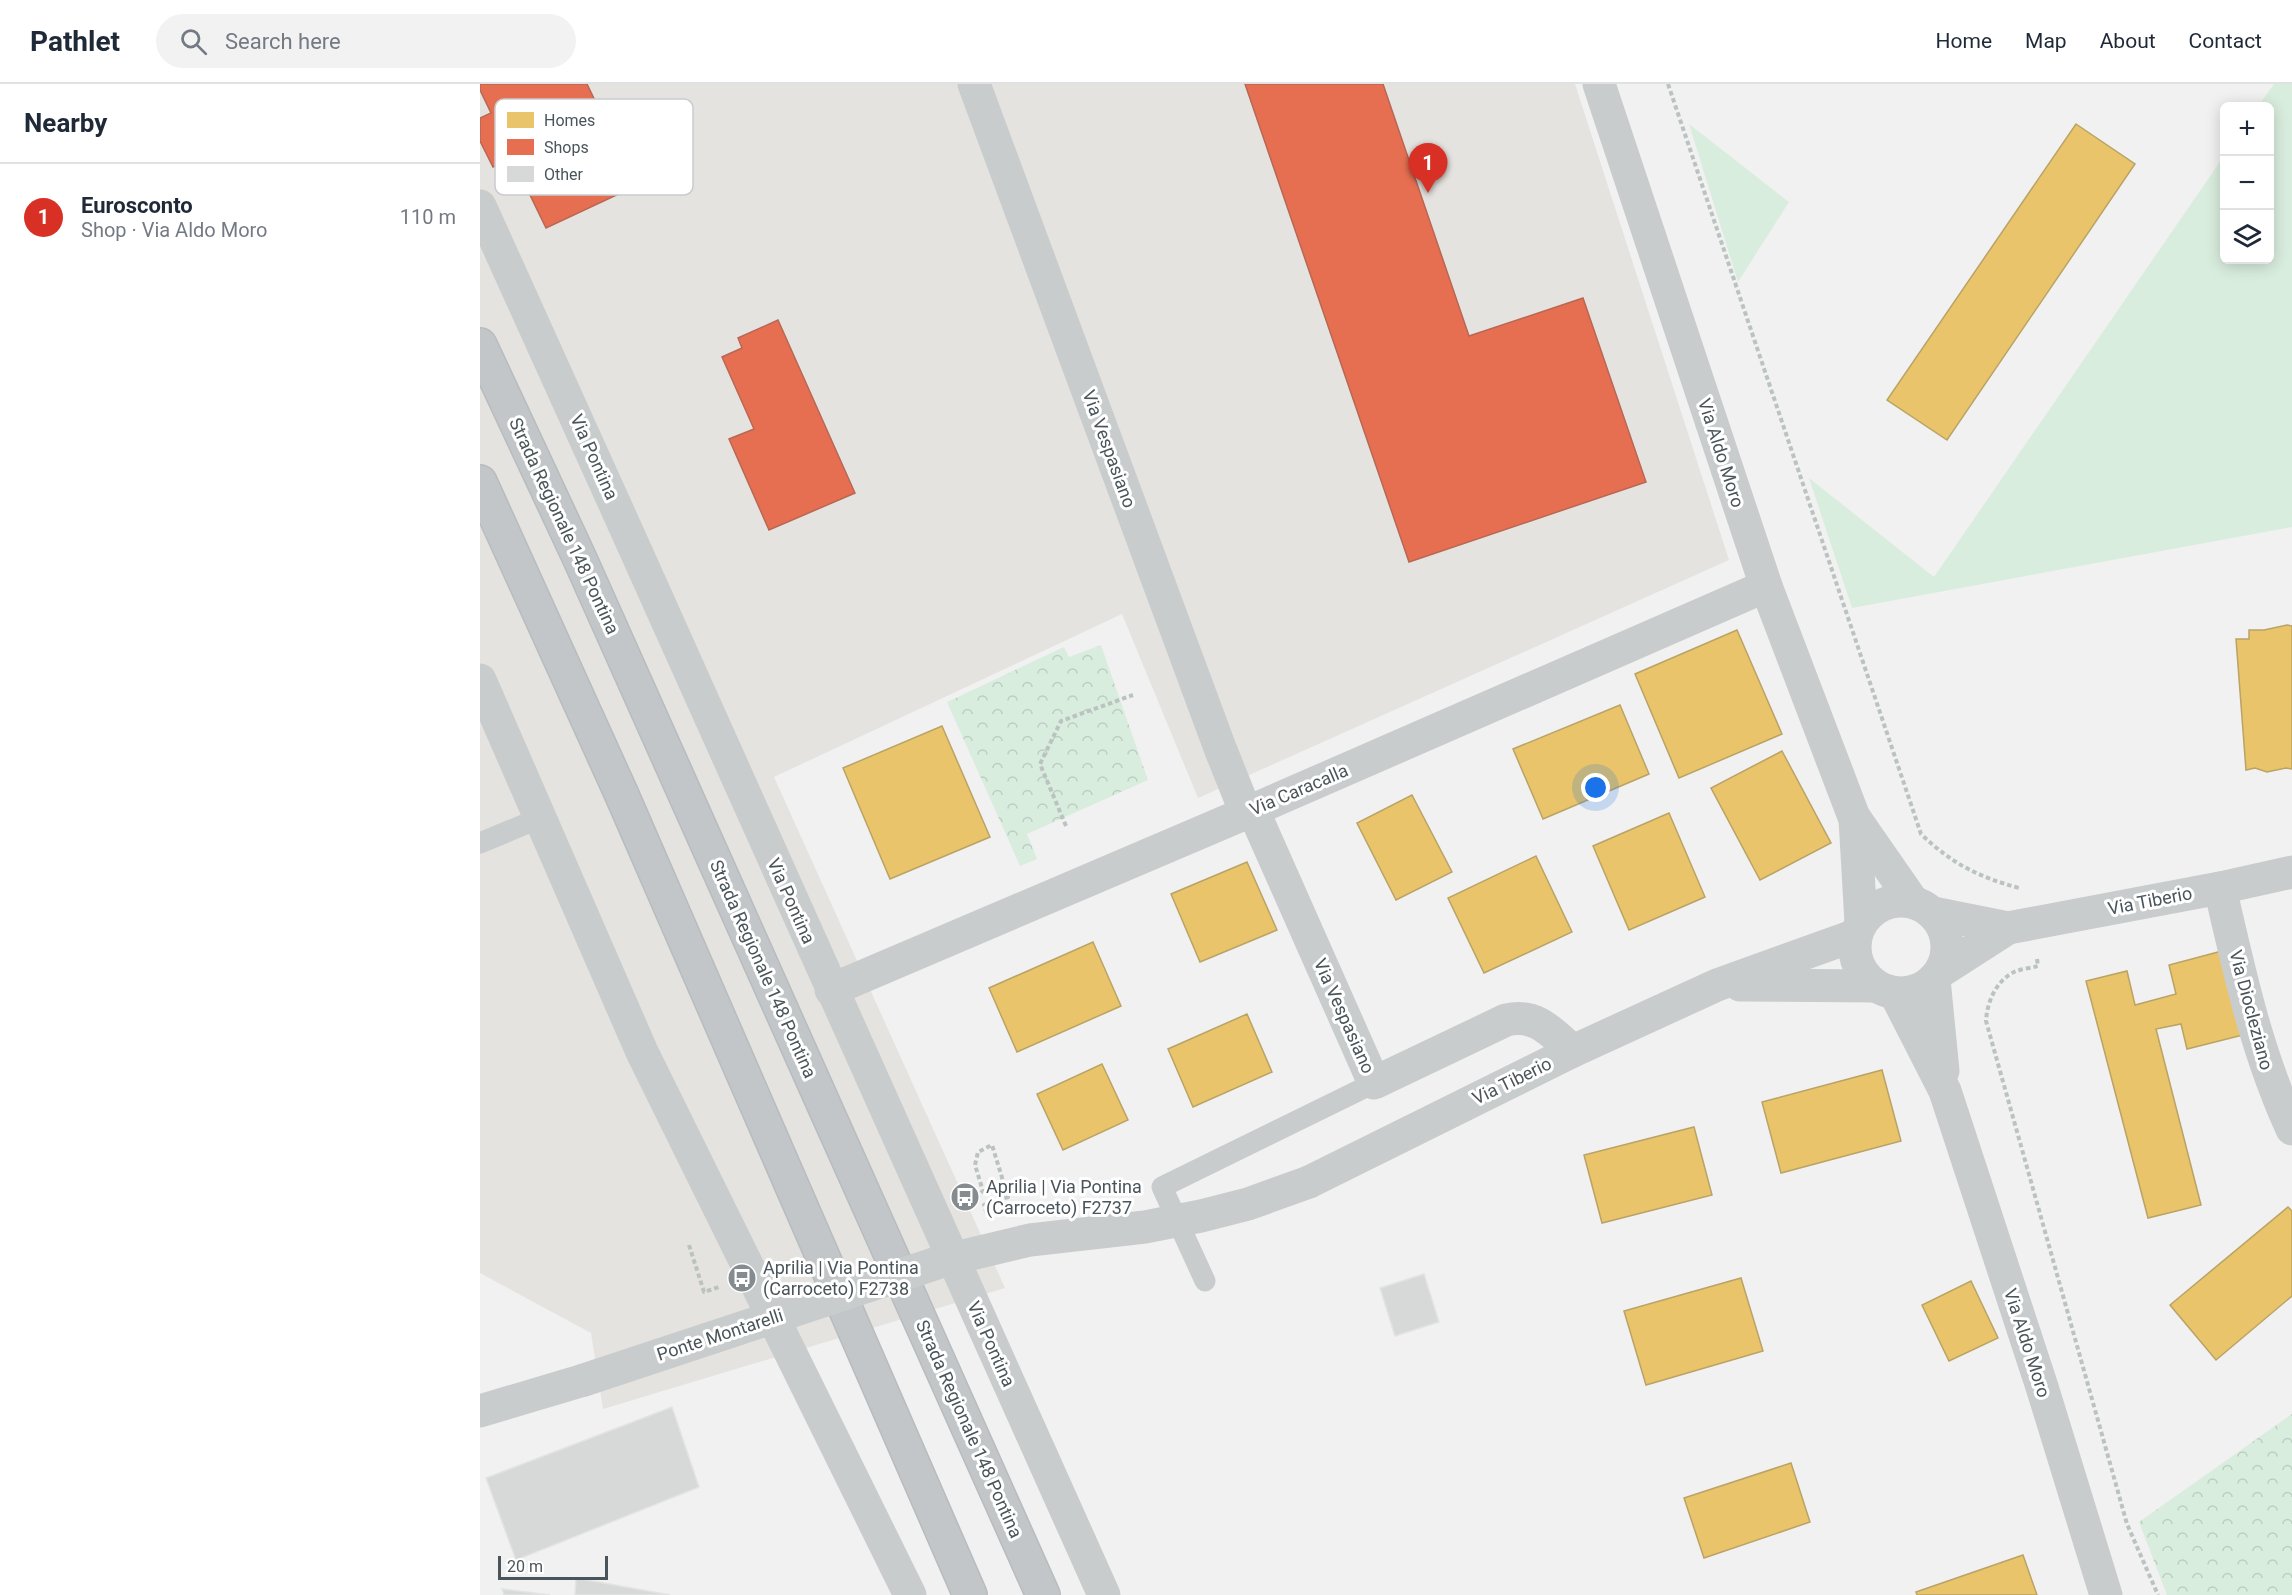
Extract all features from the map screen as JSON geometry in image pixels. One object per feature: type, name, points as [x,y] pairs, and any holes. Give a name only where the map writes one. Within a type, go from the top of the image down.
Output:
[{"type":"highway","name":"Strada Regionale 148 Pontina","points":[[480,345],[579,557],[1043,1595]]},
{"type":"highway","points":[[480,482],[621,793],[970,1595]]},
{"type":"street","name":"Via Vespasiano","points":[[974,84],[1216,737],[1374,1083],[1506,1020],[1518,1017],[1529,1018],[1545,1027],[1573,1051]]},
{"type":"street","name":"Via Aldo Moro","points":[[1599,84],[1766,586],[1854,817],[1923,908],[1942,926],[1947,941],[1946,957],[1937,975],[1945,1091]]},
{"type":"street","name":"Via Pontina","points":[[480,206],[1104,1595]]},
{"type":"street","name":"Via Caracalla","points":[[831,990],[1766,586]]},
{"type":"street","points":[[480,680],[642,1052],[910,1595]]},
{"type":"street","name":"Via Aldo Moro","points":[[1854,817],[1859,929],[1855,949],[1858,963],[1866,976],[1886,989],[1945,1091],[2042,1387],[2106,1595]]},
{"type":"street","name":"Via Tiberio","points":[[1937,975],[2019,926],[2292,872]]},
{"type":"street","name":"Via Diocleziano","points":[[2220,888],[2254,1032],[2292,1128]]},
{"type":"street","points":[[1859,929],[1871,912],[1884,904],[1898,901],[1923,908]]},
{"type":"street","name":"Via Tiberio","points":[[1923,908],[2019,926]]},
{"type":"street","name":"Via Tiberio","points":[[1309,1182],[1573,1051],[1718,985],[1859,929]]},
{"type":"street","points":[[1886,989],[1910,992],[1923,988],[1937,975]]},
{"type":"street","name":"Via Tiberio","points":[[1718,985],[1886,989]]},
{"type":"street","name":"Ponte Montarelli","points":[[480,1411],[584,1380],[946,1260],[998,1246],[1064,1235],[1145,1227],[1201,1216],[1248,1204],[1309,1182]]},
{"type":"lane","points":[[480,843],[540,818]]},
{"type":"lane","points":[[1205,1281],[1162,1187],[1374,1083]]},
{"type":"path","points":[[1668,84],[1921,834],[1938,850],[1962,867],[2021,889],[2019,926],[2038,966],[2014,972],[2003,981],[1987,1007],[1986,1021],[2127,1524],[2157,1595]]},
{"type":"path","points":[[1066,826],[1040,764],[1061,721],[1133,695]]},
{"type":"path","points":[[969,1201],[975,1199],[982,1191],[975,1165],[978,1152],[992,1146],[1008,1197],[984,1205],[998,1246]]},
{"type":"path","points":[[689,1245],[704,1292],[724,1285],[739,1329]]},
{"type":"shaded area","points":[[480,84],[1575,84],[1729,560],[1198,798],[1122,614],[774,777],[1005,1288],[603,1409],[591,1333],[480,1273]]},
{"type":"green space","points":[[2274,84],[2292,84],[2292,527],[1852,608],[1809,478],[1934,577],[2220,162],[2220,264],[2274,264],[2274,102],[2261,102]]},
{"type":"green space","points":[[1689,124],[1789,202],[1738,282]]},
{"type":"green space","points":[[1101,645],[1148,780],[1027,834],[1037,859],[1020,866],[947,702],[1064,647],[1069,657]]},
{"type":"green space","points":[[2292,1414],[2292,1595],[2167,1595],[2139,1522]]},
{"type":"building: Homes","points":[[2076,124],[2135,164],[1947,440],[1887,400]]},
{"type":"building: Homes","points":[[2292,626],[2292,769],[2267,772],[2255,768],[2246,770],[2236,639],[2249,639],[2249,630],[2264,630]]},
{"type":"building: Homes","points":[[1737,630],[1782,734],[1679,778],[1635,674]]},
{"type":"building: Homes","points":[[1620,705],[1649,774],[1543,819],[1513,749]]},
{"type":"building: Homes","points":[[942,726],[990,837],[890,879],[843,768]]},
{"type":"building: Homes","points":[[1782,751],[1831,843],[1760,880],[1711,788]]},
{"type":"building: Homes","points":[[1412,795],[1452,872],[1396,900],[1357,823]]},
{"type":"building: Homes","points":[[1669,813],[1705,897],[1629,930],[1593,846]]},
{"type":"building: Homes","points":[[1536,856],[1572,932],[1484,973],[1448,898]]},
{"type":"building: Homes","points":[[1247,862],[1277,930],[1200,962],[1171,894]]},
{"type":"building: Homes","points":[[1093,942],[1121,1006],[1017,1052],[989,988]]},
{"type":"building: Homes","points":[[2222,951],[2243,1035],[2187,1049],[2181,1024],[2156,1029],[2201,1205],[2148,1218],[2086,981],[2127,971],[2135,1005],[2176,994],[2169,965]]},
{"type":"building: Homes","points":[[1247,1014],[1272,1072],[1193,1107],[1168,1049]]},
{"type":"building: Homes","points":[[1102,1064],[1128,1120],[1063,1150],[1037,1094]]},
{"type":"building: Homes","points":[[1882,1070],[1901,1141],[1781,1173],[1762,1102]]},
{"type":"building: Homes","points":[[1694,1127],[1712,1195],[1602,1223],[1584,1155]]},
{"type":"building: Homes","points":[[2288,1207],[2292,1211],[2292,1296],[2216,1360],[2170,1305]]},
{"type":"building: Homes","points":[[1741,1278],[1763,1351],[1646,1385],[1624,1311]]},
{"type":"building: Homes","points":[[1971,1281],[1998,1338],[1949,1361],[1922,1305]]},
{"type":"building: Homes","points":[[1791,1463],[1810,1522],[1704,1558],[1684,1498]]},
{"type":"building: Homes","points":[[2023,1555],[2037,1595],[1917,1595],[1916,1592]]},
{"type":"building: Shops","points":[[480,84],[587,84],[594,99],[495,99],[495,166],[493,167],[480,141],[480,118],[491,113],[480,90]]},
{"type":"building: Shops","points":[[1245,84],[1383,84],[1469,336],[1583,298],[1646,482],[1409,562]]},
{"type":"building: Shops","points":[[530,195],[617,195],[546,228]]},
{"type":"building: Shops","points":[[778,320],[855,493],[769,530],[729,439],[754,429],[722,357],[742,348],[738,338]]},
{"type":"building: Other","points":[[1424,1274],[1439,1322],[1395,1336],[1380,1288]]},
{"type":"building: Other","points":[[672,1407],[699,1487],[516,1560],[486,1478]]},
{"type":"building: Other","points":[[576,1578],[670,1595],[575,1595]]},
{"type":"building: Other","points":[[502,1589],[550,1595],[504,1595]]},
{"type":"place","name":"Eurosconto","points":[[1428,193]]},
{"type":"place","name":"Aprilia | Via Pontina (Carroceto) F2737","points":[[965,1197]]},
{"type":"place","name":"Aprilia | Via Pontina (Carroceto) F2738","points":[[742,1278]]}]
